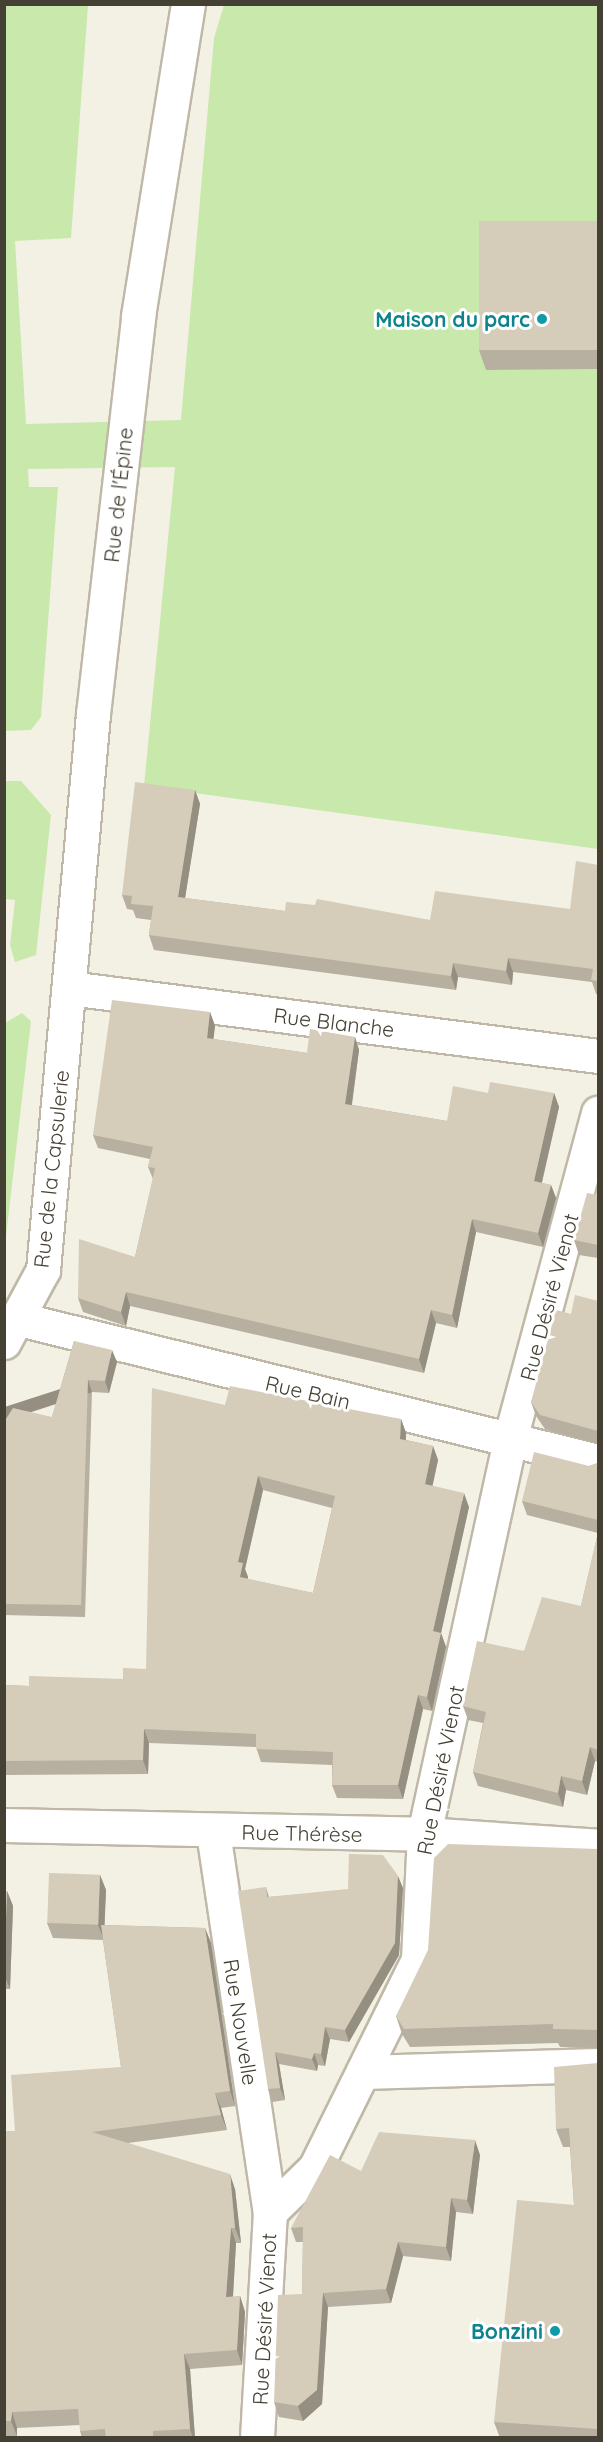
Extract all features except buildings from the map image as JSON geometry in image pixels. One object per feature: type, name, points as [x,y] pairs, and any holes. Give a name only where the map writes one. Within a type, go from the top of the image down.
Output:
[{"type":"street","name":"Rue de l'Épine","points":[[69,987],[138,316],[188,4]]},
{"type":"street","name":"Rue Blanche","points":[[69,987],[598,1056]]},
{"type":"street","name":"Rue de la Capsulerie","points":[[12,1330],[43,1270],[69,987]]},
{"type":"street","name":"Rue Désiré Vienot","points":[[257,2438],[270,2212],[315,2168],[418,1960],[424,1834],[510,1439],[598,1113]]},
{"type":"street","name":"Rue Bain","points":[[12,1330],[510,1439],[598,1461]]},
{"type":"street","name":"Rue Thérèse","points":[[4,1825],[213,1832],[424,1834],[598,1846]]},
{"type":"street","name":"Rue Nouvelle","points":[[213,1832],[270,2212]]},
{"type":"street","points":[[363,2072],[598,2065]]},
{"type":"green space","points":[[4,5],[88,5],[71,238],[15,241],[26,424],[181,420],[214,38],[224,5],[598,5],[598,849],[144,786],[175,467],[28,469],[29,487],[58,487],[41,717],[31,730],[5,731]]},
{"type":"green space","points":[[4,781],[21,781],[51,815],[36,955],[15,962],[10,945],[15,900],[5,899]]},
{"type":"green space","points":[[22,1013],[31,1021],[5,1245],[5,1023]]},
{"type":"place","name":"Maison du parc","points":[[542,319]]},
{"type":"place","name":"Bonzini","points":[[555,2331]]}]
